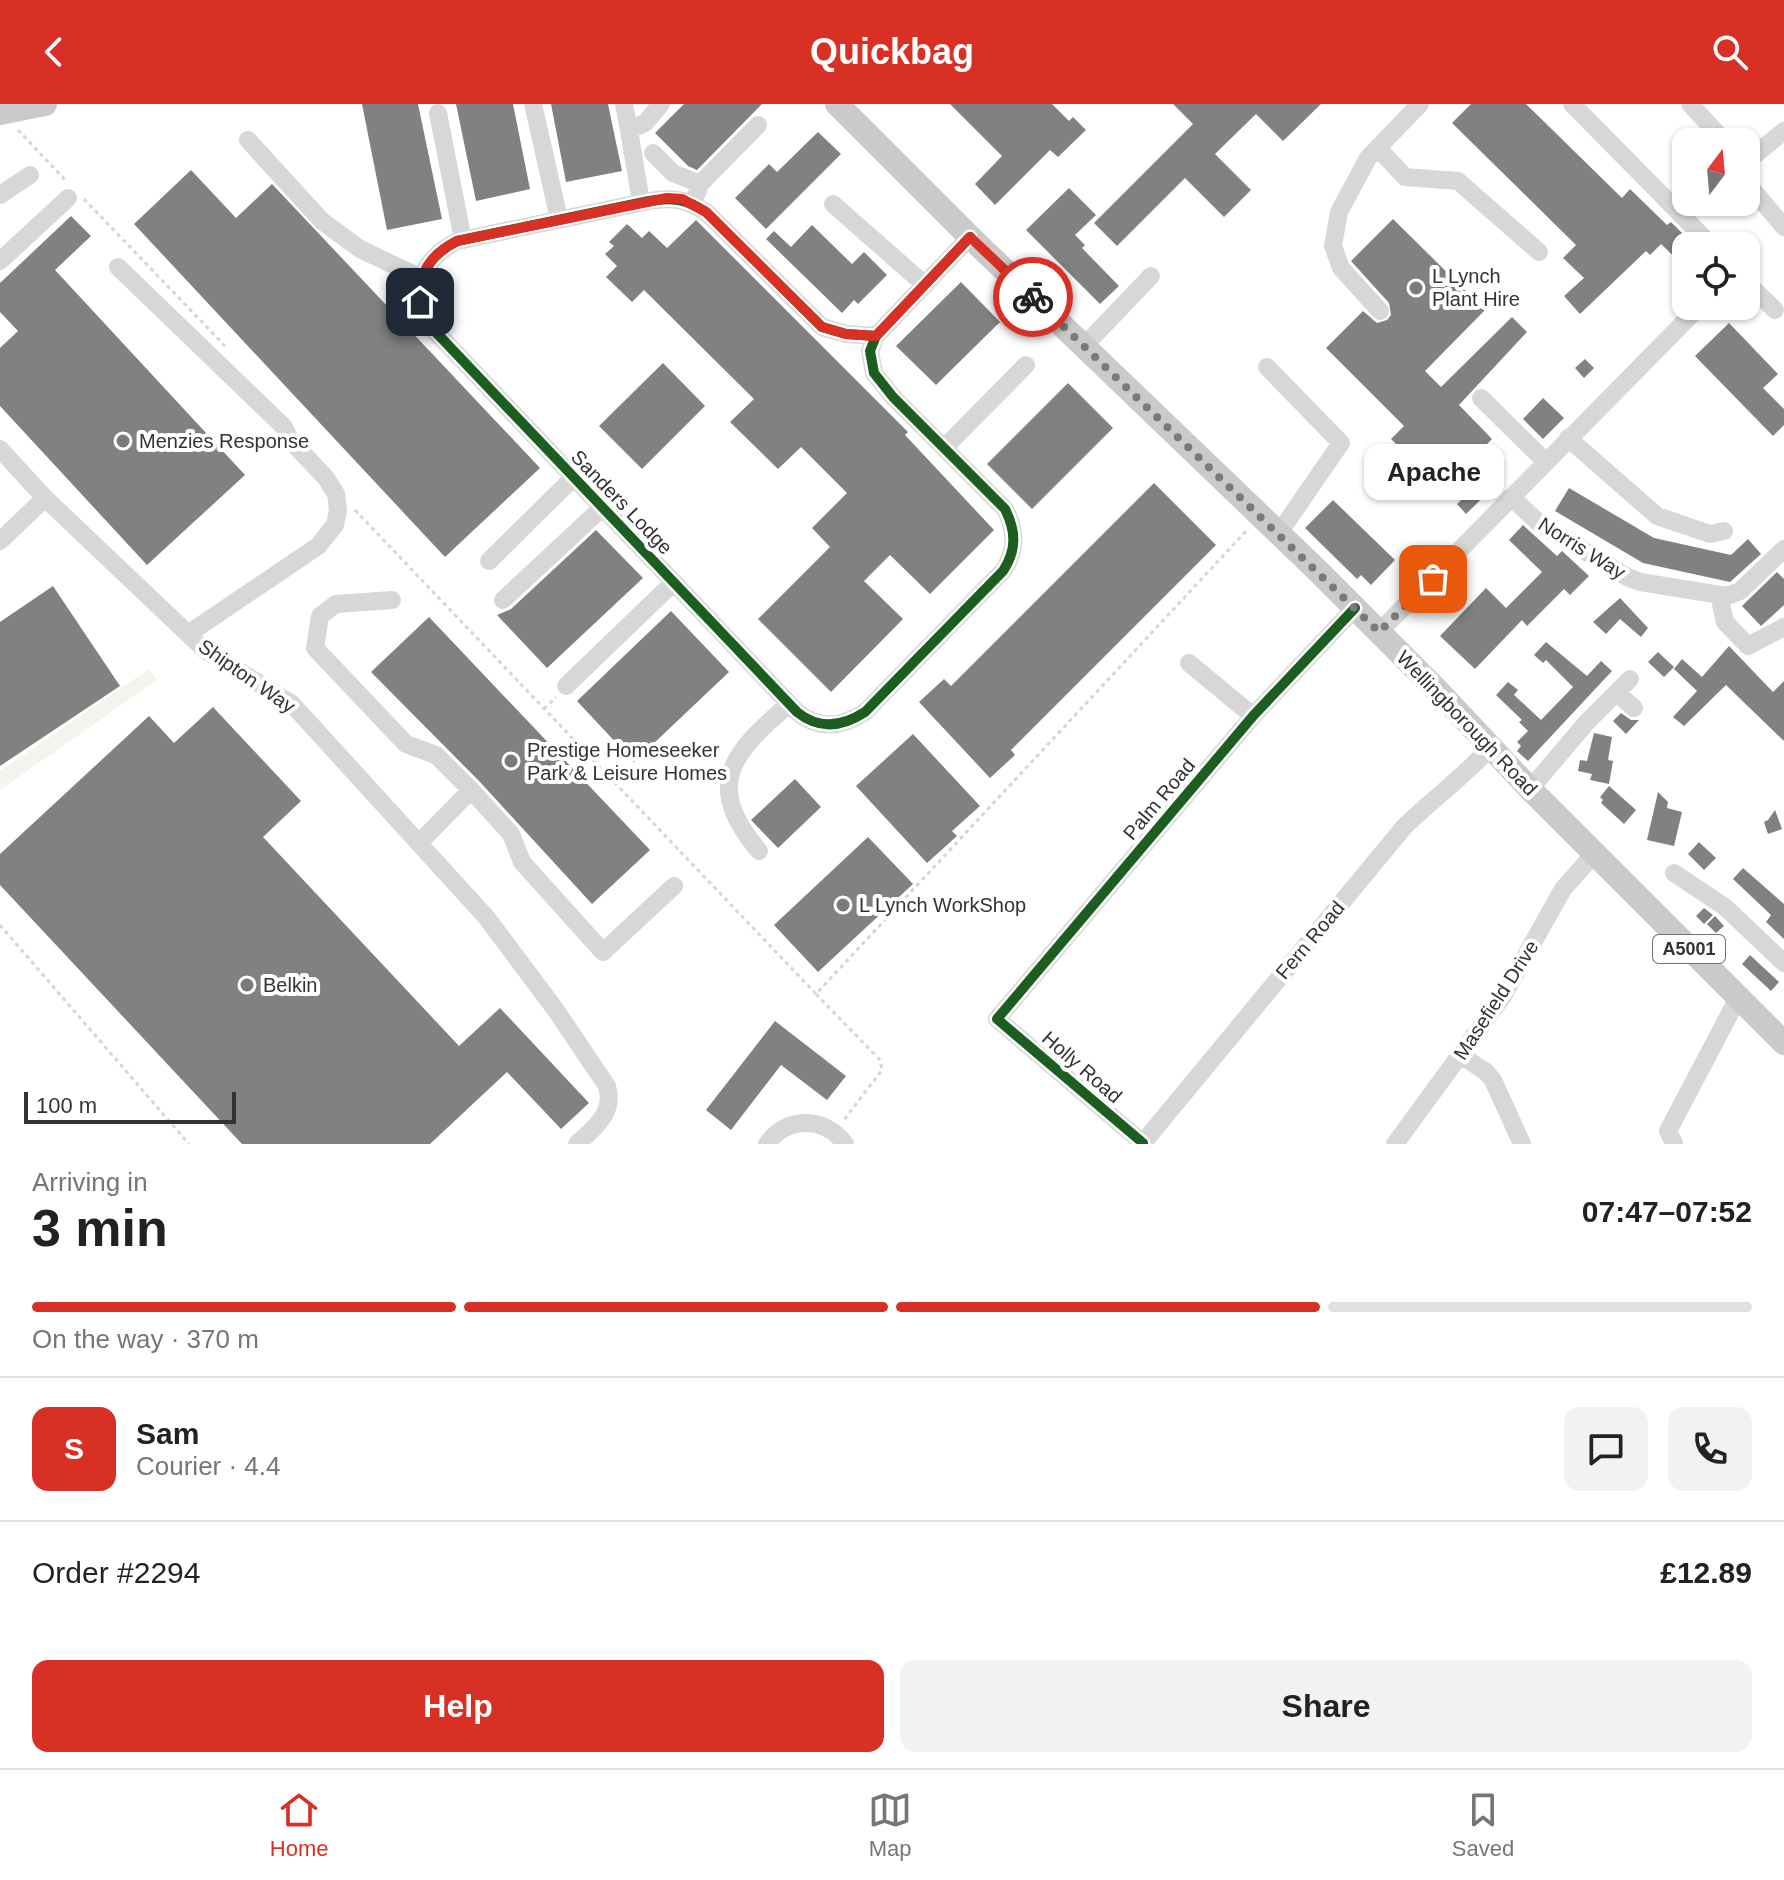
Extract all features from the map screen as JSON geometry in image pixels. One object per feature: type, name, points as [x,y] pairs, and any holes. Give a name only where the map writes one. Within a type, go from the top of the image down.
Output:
[{"type":"main road","points":[[0,113],[45,104]]},
{"type":"main road","name":"Wellingborough Road","points":[[837,104],[970,237],[1355,608],[1594,854],[1738,998],[1782,1037]]},
{"type":"street","points":[[533,104],[559,219]]},
{"type":"street","points":[[624,104],[641,202]]},
{"type":"street","points":[[629,130],[645,123],[661,104]]},
{"type":"street","points":[[1380,311],[1341,268],[1333,246],[1339,212],[1368,158],[1420,104]]},
{"type":"street","points":[[1572,104],[1698,232]]},
{"type":"street","points":[[1690,104],[1712,128]]},
{"type":"street","points":[[438,113],[463,240]]},
{"type":"street","points":[[693,204],[700,184],[758,125]]},
{"type":"street","points":[[1760,151],[1784,131]]},
{"type":"street","points":[[248,140],[322,221],[360,249],[421,278],[443,248],[463,240],[641,202],[682,199],[706,212],[822,327],[846,334],[876,336],[970,237]]},
{"type":"street","points":[[1378,148],[1405,177],[1458,181],[1539,252]]},
{"type":"street","points":[[653,153],[673,173],[700,184]]},
{"type":"street","points":[[0,195],[30,175]]},
{"type":"street","points":[[0,261],[68,198]]},
{"type":"street","points":[[1760,199],[1784,227]]},
{"type":"street","points":[[833,204],[925,285]]},
{"type":"street","points":[[118,267],[284,427],[290,440],[326,478],[338,501],[335,525],[318,546],[188,634]]},
{"type":"street","points":[[1084,346],[1151,276]]},
{"type":"street","name":"Sanders Lodge","points":[[421,278],[420,302],[430,326],[789,704],[806,720],[818,724],[844,724],[865,712],[1008,563],[1014,540],[1012,524],[1005,509],[874,373],[870,351],[876,336]]},
{"type":"street","points":[[1760,296],[1775,310]]},
{"type":"street","points":[[1379,632],[1686,320]]},
{"type":"street","points":[[944,448],[1026,365]]},
{"type":"street","points":[[1267,367],[1341,443],[1279,533]]},
{"type":"street","points":[[1481,398],[1546,462]]},
{"type":"street","points":[[1568,438],[1657,516],[1710,534],[1724,531]]},
{"type":"street","name":"Shipton Way","points":[[0,449],[45,498],[205,650],[292,704],[487,918],[529,972],[607,1086],[607,1112],[577,1144]]},
{"type":"street","points":[[489,561],[574,477]]},
{"type":"street","name":"Norris Way","points":[[1511,497],[1539,523],[1627,577],[1640,582],[1719,595]]},
{"type":"street","points":[[4,538],[45,498]]},
{"type":"street","points":[[503,600],[603,507]]},
{"type":"street","points":[[1782,555],[1740,591],[1727,596],[1719,595],[1725,622],[1748,646],[1784,627]]},
{"type":"street","points":[[566,686],[674,582]]},
{"type":"street","points":[[392,600],[336,604],[320,616],[315,648],[406,744],[436,755],[471,790],[511,834],[522,862],[603,952],[674,886]]},
{"type":"street","name":"Palm Road","points":[[997,1019],[1253,716],[1355,608]]},
{"type":"street","points":[[1189,663],[1253,716]]},
{"type":"street","points":[[1530,789],[1587,722],[1624,686],[1634,708]]},
{"type":"street","points":[[759,851],[735,817],[730,805],[729,785],[733,766],[741,751],[763,726],[789,704]]},
{"type":"street","name":"Fern Road","points":[[1143,1144],[1404,827],[1443,795],[1490,748]]},
{"type":"street","points":[[419,843],[471,790]]},
{"type":"street","name":"Masefield Drive","points":[[1395,1144],[1503,996],[1563,889],[1594,854]]},
{"type":"street","points":[[1674,873],[1730,902],[1784,963]]},
{"type":"street","points":[[1674,1143],[1668,1131],[1738,998]]},
{"type":"street","name":"Holly Road","points":[[997,1019],[1143,1144]]},
{"type":"street","points":[[1460,1055],[1493,1080],[1522,1144]]},
{"type":"street","points":[[767,1144],[781,1128],[796,1123],[821,1125],[840,1138]]},
{"type":"path","points":[[0,925],[189,1144]]},
{"type":"path","points":[[816,994],[880,1060],[882,1070],[840,1138]]},
{"type":"shaded area","points":[[149,669],[157,680],[0,790],[0,771]]},
{"type":"building","points":[[362,104],[418,104],[442,219],[387,230]]},
{"type":"building","points":[[456,104],[513,104],[530,189],[476,201]]},
{"type":"building","points":[[551,104],[608,104],[622,171],[566,182]]},
{"type":"building","points":[[684,104],[762,104],[697,170],[688,166],[655,133]]},
{"type":"building","points":[[950,104],[1052,104],[1069,121],[1073,117],[1086,130],[1058,157],[1050,150],[995,205],[975,184],[1002,156]]},
{"type":"building","points":[[1173,104],[1321,104],[1283,141],[1256,114],[1215,154],[1251,190],[1224,217],[1185,178],[1117,246],[1094,223],[1193,124]]},
{"type":"building","points":[[1471,104],[1526,104],[1622,198],[1630,189],[1667,225],[1671,222],[1681,232],[1672,232],[1672,255],[1661,244],[1650,255],[1646,251],[1580,314],[1564,296],[1584,278],[1563,258],[1576,245],[1452,123]]},
{"type":"building","points":[[818,132],[841,154],[766,229],[735,198],[769,164],[777,172]]},
{"type":"building","points":[[191,170],[236,218],[272,184],[540,468],[445,557],[134,224]]},
{"type":"building","points":[[1069,188],[1096,215],[1075,235],[1085,245],[1082,248],[1119,286],[1100,304],[1026,230]]},
{"type":"building","name":"Menzies Response","points":[[71,216],[91,236],[55,270],[245,475],[147,565],[0,406],[0,348],[18,331],[0,312],[0,283]]},
{"type":"building","points":[[1393,219],[1485,310],[1425,371],[1441,387],[1512,317],[1527,332],[1459,405],[1492,439],[1443,490],[1391,439],[1404,426],[1326,348],[1363,311],[1377,323],[1391,315],[1389,303],[1351,261]]},
{"type":"building","points":[[696,220],[908,432],[905,435],[994,530],[930,594],[890,555],[864,581],[903,619],[831,692],[758,619],[830,547],[812,528],[847,493],[801,447],[778,469],[730,422],[754,399],[644,290],[632,302],[606,277],[617,266],[605,254],[614,246],[609,242],[627,224],[642,238],[649,231],[667,248]]},
{"type":"building","points":[[812,225],[852,264],[864,252],[887,275],[858,304],[854,300],[842,313],[766,239],[774,231],[791,247]]},
{"type":"building","points":[[961,282],[1000,322],[936,385],[896,346]]},
{"type":"building","points":[[1729,323],[1778,374],[1763,388],[1784,409],[1784,425],[1773,436],[1695,356]]},
{"type":"building","points":[[1585,359],[1594,368],[1584,378],[1575,368]]},
{"type":"building","points":[[663,363],[705,406],[642,469],[599,426]]},
{"type":"building","points":[[1068,383],[1113,428],[1032,509],[987,464]]},
{"type":"building","points":[[1543,398],[1564,418],[1543,439],[1523,419]]},
{"type":"building","points":[[1491,472],[1500,481],[1466,514],[1457,504]]},
{"type":"building","points":[[1154,483],[1216,545],[1011,750],[1015,755],[990,778],[919,702],[944,679],[951,686]]},
{"type":"building","points":[[1569,488],[1654,538],[1731,555],[1748,539],[1761,554],[1730,582],[1643,563],[1555,511]]},
{"type":"building","points":[[1333,500],[1395,560],[1371,585],[1361,575],[1357,579],[1305,528]]},
{"type":"building","points":[[1523,525],[1557,556],[1562,551],[1589,576],[1570,595],[1564,589],[1527,626],[1522,620],[1475,669],[1440,636],[1486,588],[1506,608],[1542,572],[1509,540]]},
{"type":"building","points":[[596,530],[643,578],[547,668],[497,615],[511,609]]},
{"type":"building","points":[[1777,572],[1784,579],[1784,605],[1761,626],[1742,606]]},
{"type":"building","points":[[53,586],[120,686],[0,766],[0,622]]},
{"type":"building","points":[[1620,598],[1648,628],[1641,637],[1620,619],[1606,634],[1593,622]]},
{"type":"building","points":[[671,611],[729,672],[634,762],[577,701]]},
{"type":"building","name":"Prestige Homeseeker Park & Leisure Homes","points":[[429,617],[650,850],[592,904],[480,782],[371,672]]},
{"type":"building","points":[[1546,642],[1587,676],[1601,661],[1612,671],[1528,761],[1517,751],[1521,746],[1517,742],[1528,731],[1519,722],[1522,720],[1496,695],[1508,682],[1518,690],[1514,695],[1541,720],[1573,687],[1546,660],[1543,663],[1534,655]]},
{"type":"building","points":[[1729,646],[1773,692],[1784,681],[1784,741],[1726,685],[1684,726],[1673,717],[1697,691],[1674,669],[1682,659],[1702,677]]},
{"type":"building","points":[[1658,652],[1674,667],[1664,677],[1648,662]]},
{"type":"building","name":"Belkin","points":[[213,707],[301,801],[263,837],[459,1046],[500,1008],[589,1103],[561,1129],[507,1072],[430,1144],[242,1144],[0,885],[0,854],[149,716],[174,743]]},
{"type":"building","points":[[1621,713],[1631,720],[1639,720],[1626,734],[1613,721]]},
{"type":"building","points":[[1594,733],[1612,737],[1608,760],[1613,761],[1609,784],[1590,780],[1592,774],[1578,771],[1580,760],[1587,761]]},
{"type":"building","points":[[913,734],[980,806],[952,831],[957,836],[927,863],[856,786]]},
{"type":"building","points":[[795,779],[821,807],[778,848],[751,820]]},
{"type":"building","points":[[1609,786],[1636,810],[1624,824],[1601,803],[1603,800],[1600,797]]},
{"type":"building","points":[[1658,792],[1668,802],[1667,808],[1682,812],[1674,846],[1647,840]]},
{"type":"building","points":[[1775,810],[1782,829],[1768,834],[1764,822]]},
{"type":"building","name":"L Lynch WorkShop","points":[[868,837],[913,884],[818,972],[774,925]]},
{"type":"building","points":[[1699,842],[1716,858],[1704,870],[1688,854]]},
{"type":"building","points":[[1743,868],[1784,904],[1784,939],[1766,922],[1771,915],[1733,879]]},
{"type":"building","points":[[1704,908],[1713,915],[1704,924],[1696,916]]},
{"type":"building","points":[[1715,916],[1724,926],[1716,933],[1707,924]]},
{"type":"building","points":[[1750,955],[1779,982],[1771,991],[1742,964]]},
{"type":"building","points":[[775,1021],[846,1076],[827,1100],[781,1065],[731,1130],[706,1110]]},
{"type":"cycle path","points":[[876,336],[846,334],[822,327],[706,212],[692,204],[672,199],[649,201],[457,241],[435,257],[422,277],[420,288],[420,300],[430,326],[797,712],[814,722],[831,724],[848,721],[865,712],[1003,571],[1011,556],[1013,533],[1005,509],[893,397],[874,373],[870,351],[876,336],[970,237]]},
{"type":"cycle path","points":[[1143,1143],[997,1019],[1253,716],[1355,608]]},
{"type":"way so far","points":[[1033,297],[1379,632],[1433,579]]},
{"type":"place","name":"L Lynch Plant Hire","points":[[1416,288]]},
{"type":"place","name":"Menzies Response","points":[[123,441]]},
{"type":"place","name":"Apache","points":[[1433,579]]},
{"type":"place","name":"Prestige Homeseeker Park & Leisure Homes","points":[[511,761]]},
{"type":"place","name":"L Lynch WorkShop","points":[[843,905]]},
{"type":"place","name":"Belkin","points":[[247,985]]},
{"type":"route","points":[[420,302],[423,271],[443,248],[457,241],[667,198],[682,199],[706,212],[822,327],[830,330],[876,336],[970,237],[1033,297]]}]
